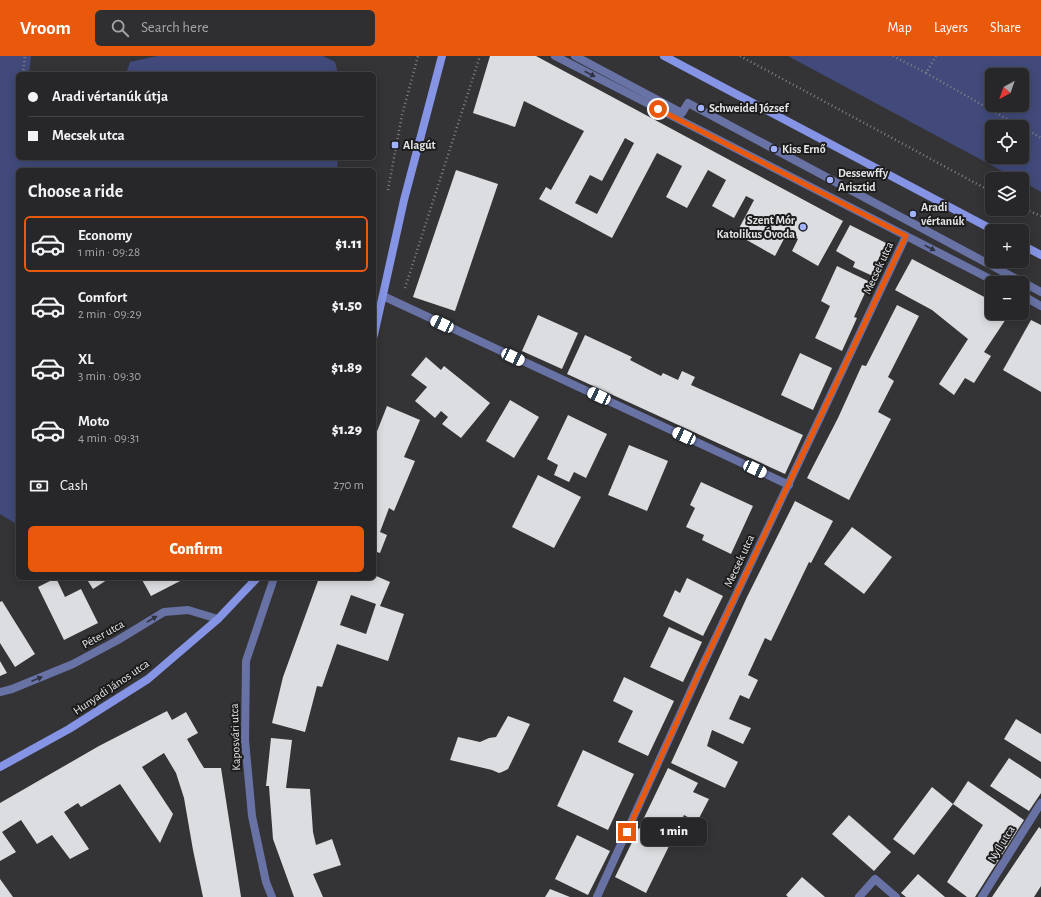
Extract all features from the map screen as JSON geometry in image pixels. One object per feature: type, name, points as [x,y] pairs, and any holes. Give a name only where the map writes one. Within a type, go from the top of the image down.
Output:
[{"type":"street","points":[[376,326],[404,200],[442,56]]},
{"type":"street","points":[[555,56],[985,276]]},
{"type":"street","points":[[575,56],[682,113],[688,103],[1041,292]]},
{"type":"street","points":[[664,56],[985,226]]},
{"type":"street","name":"Mecsek utca","points":[[597,897],[699,673],[906,236]]},
{"type":"street","points":[[1029,249],[1041,255]]},
{"type":"street","points":[[383,296],[789,484]]},
{"type":"street","points":[[1029,299],[1041,306]]},
{"type":"street","name":"Hunyadi János utca","points":[[0,767],[69,729],[148,679],[218,619],[255,580]]},
{"type":"street","name":"Kaposvári utca","points":[[272,897],[266,882],[252,816],[245,740],[246,661],[273,580]]},
{"type":"street","name":"Péter utca","points":[[0,692],[73,664],[118,640],[164,612],[188,610],[218,619]]},
{"type":"street","name":"Nyíl utca","points":[[982,897],[1041,803]]},
{"type":"street","points":[[859,897],[875,879],[896,897]]},
{"type":"path","points":[[23,72],[25,56]]},
{"type":"path","points":[[388,195],[402,115],[418,56]]},
{"type":"path","points":[[400,304],[480,56]]},
{"type":"path","points":[[740,56],[985,188]]},
{"type":"path","points":[[893,56],[1010,120]]},
{"type":"path","points":[[926,73],[936,56]]},
{"type":"path","points":[[1029,131],[1041,138]]},
{"type":"path","points":[[1029,211],[1041,216]]},
{"type":"shaded area","points":[[0,56],[31,56],[29,72],[16,72],[16,160],[338,160],[337,168],[16,168],[16,524],[0,514]]},
{"type":"shaded area","points":[[157,56],[323,56],[335,62],[338,72],[127,72],[130,62]]},
{"type":"shaded area","points":[[788,56],[1041,56],[1041,192],[1029,185],[1029,172],[1004,172],[989,164],[1029,164],[1029,120],[985,120],[985,162]]},
{"type":"building","points":[[490,56],[536,56],[843,221],[818,266],[792,251],[798,239],[787,233],[775,256],[736,234],[754,200],[746,196],[734,218],[712,206],[726,180],[708,170],[687,208],[666,197],[682,166],[657,153],[612,238],[539,199],[546,187],[551,190],[584,131],[524,101],[515,127],[473,113]],"holes":[[[625,138],[634,143],[597,214],[575,203],[590,175],[602,181]]]},
{"type":"building","points":[[456,170],[498,184],[455,311],[413,297]]},
{"type":"building","points":[[850,225],[886,243],[888,249],[875,277],[853,267],[855,262],[836,251]]},
{"type":"building","points":[[912,259],[985,297],[985,320],[1005,320],[984,352],[991,356],[974,383],[965,378],[954,395],[939,384],[968,339],[932,310],[895,290]]},
{"type":"building","points":[[837,266],[870,282],[854,317],[857,318],[842,351],[815,338],[830,306],[821,301]]},
{"type":"building","points":[[897,305],[919,316],[888,377],[894,381],[878,412],[891,419],[849,500],[807,478],[838,418],[862,365],[866,366]]},
{"type":"building","points":[[538,315],[578,333],[562,369],[522,351]]},
{"type":"building","points":[[1031,320],[1041,325],[1041,392],[1003,370]]},
{"type":"building","points":[[585,335],[632,357],[630,360],[661,376],[663,373],[678,380],[682,371],[695,377],[691,385],[803,435],[785,474],[567,374]]},
{"type":"building","points":[[800,353],[832,368],[813,410],[781,395]]},
{"type":"building","points":[[426,357],[441,370],[444,366],[490,403],[461,438],[442,424],[448,417],[441,411],[435,418],[415,401],[427,387],[411,375]]},
{"type":"building","points":[[510,400],[539,417],[514,458],[486,441]]},
{"type":"building","points":[[387,406],[420,420],[404,457],[415,461],[394,511],[389,508],[380,532],[387,535],[380,553],[376,552],[376,434]]},
{"type":"building","points":[[568,415],[607,434],[586,478],[574,472],[569,482],[554,475],[558,465],[547,459]]},
{"type":"building","points":[[629,445],[668,461],[647,511],[608,495]]},
{"type":"building","points":[[538,475],[581,497],[554,548],[512,527]]},
{"type":"building","points":[[701,482],[753,506],[731,554],[702,540],[704,535],[686,527],[695,508],[690,505]]},
{"type":"building","points":[[795,501],[833,521],[811,563],[809,562],[771,641],[765,638],[748,675],[758,680],[749,699],[740,695],[729,719],[751,728],[743,744],[712,730],[707,746],[738,762],[725,788],[671,763],[747,597]]},
{"type":"building","points":[[852,527],[892,557],[864,594],[824,564]]},
{"type":"building","points":[[376,576],[390,582],[380,606],[404,614],[388,661],[337,644],[322,687],[317,686],[305,732],[272,723],[283,677],[318,580],[376,580]],"holes":[[[351,595],[376,604],[366,634],[340,625]]]},
{"type":"building","points":[[687,578],[723,596],[703,636],[663,616],[675,590],[680,593]]},
{"type":"building","points":[[52,580],[57,580],[65,597],[81,589],[98,623],[64,640],[38,587]]},
{"type":"building","points":[[87,580],[107,580],[93,589]]},
{"type":"building","points":[[142,580],[182,580],[151,596]]},
{"type":"building","points":[[2,601],[35,654],[15,667],[0,643],[0,602]]},
{"type":"building","points":[[669,627],[702,642],[683,682],[650,667]]},
{"type":"building","points":[[0,661],[7,673],[0,676]]},
{"type":"building","points":[[624,677],[674,701],[648,756],[618,742],[633,711],[613,701]]},
{"type":"building","points":[[167,711],[172,720],[186,712],[198,733],[187,739],[204,768],[221,768],[241,897],[203,897],[184,798],[176,773],[164,753],[142,767],[173,814],[160,843],[120,784],[81,807],[78,803],[64,812],[89,849],[70,859],[52,835],[37,844],[21,820],[2,832],[16,852],[0,861],[0,803],[99,746]]},
{"type":"building","points":[[508,716],[530,724],[508,769],[499,773],[450,760],[458,737],[480,742],[496,737]]},
{"type":"building","points":[[1016,719],[1041,734],[1041,762],[1004,739]]},
{"type":"building","points":[[271,738],[292,740],[286,788],[310,789],[313,832],[316,845],[332,839],[341,865],[313,874],[323,897],[294,897],[273,839],[269,786],[266,786]]},
{"type":"building","points":[[583,750],[634,774],[608,830],[557,806]]},
{"type":"building","points":[[1009,758],[1041,779],[1041,793],[1029,811],[990,786]]},
{"type":"building","points":[[668,768],[698,783],[693,792],[709,799],[697,822],[684,815],[673,837],[642,822]]},
{"type":"building","points":[[968,781],[1024,820],[975,897],[967,897],[947,882],[983,825],[953,804]]},
{"type":"building","points":[[932,787],[953,804],[914,855],[893,839]]},
{"type":"building","points":[[849,815],[891,852],[874,871],[832,834]]},
{"type":"building","points":[[1039,827],[1041,829],[1041,886],[1034,897],[992,897]]},
{"type":"building","points":[[639,828],[670,844],[646,893],[615,877]]},
{"type":"building","points":[[577,835],[610,851],[588,895],[555,879]]},
{"type":"building","points":[[918,874],[945,897],[906,897],[901,893]]},
{"type":"building","points":[[802,877],[825,897],[788,897],[786,895]]},
{"type":"building","points":[[0,879],[13,897],[0,897]]},
{"type":"building","points":[[550,889],[570,897],[545,897]]},
{"type":"place","name":"Schweidel József","points":[[701,108]]},
{"type":"place","name":"Alagút","points":[[395,145]]},
{"type":"place","name":"Kiss Ernő","points":[[774,149]]},
{"type":"place","name":"Dessewffy Arisztid","points":[[830,180]]},
{"type":"place","name":"Aradi vértanúk","points":[[913,214]]},
{"type":"place","name":"Szent Mór Katolikus Óvoda","points":[[803,227]]},
{"type":"route","points":[[627,832],[699,673],[906,236],[658,109]]}]
